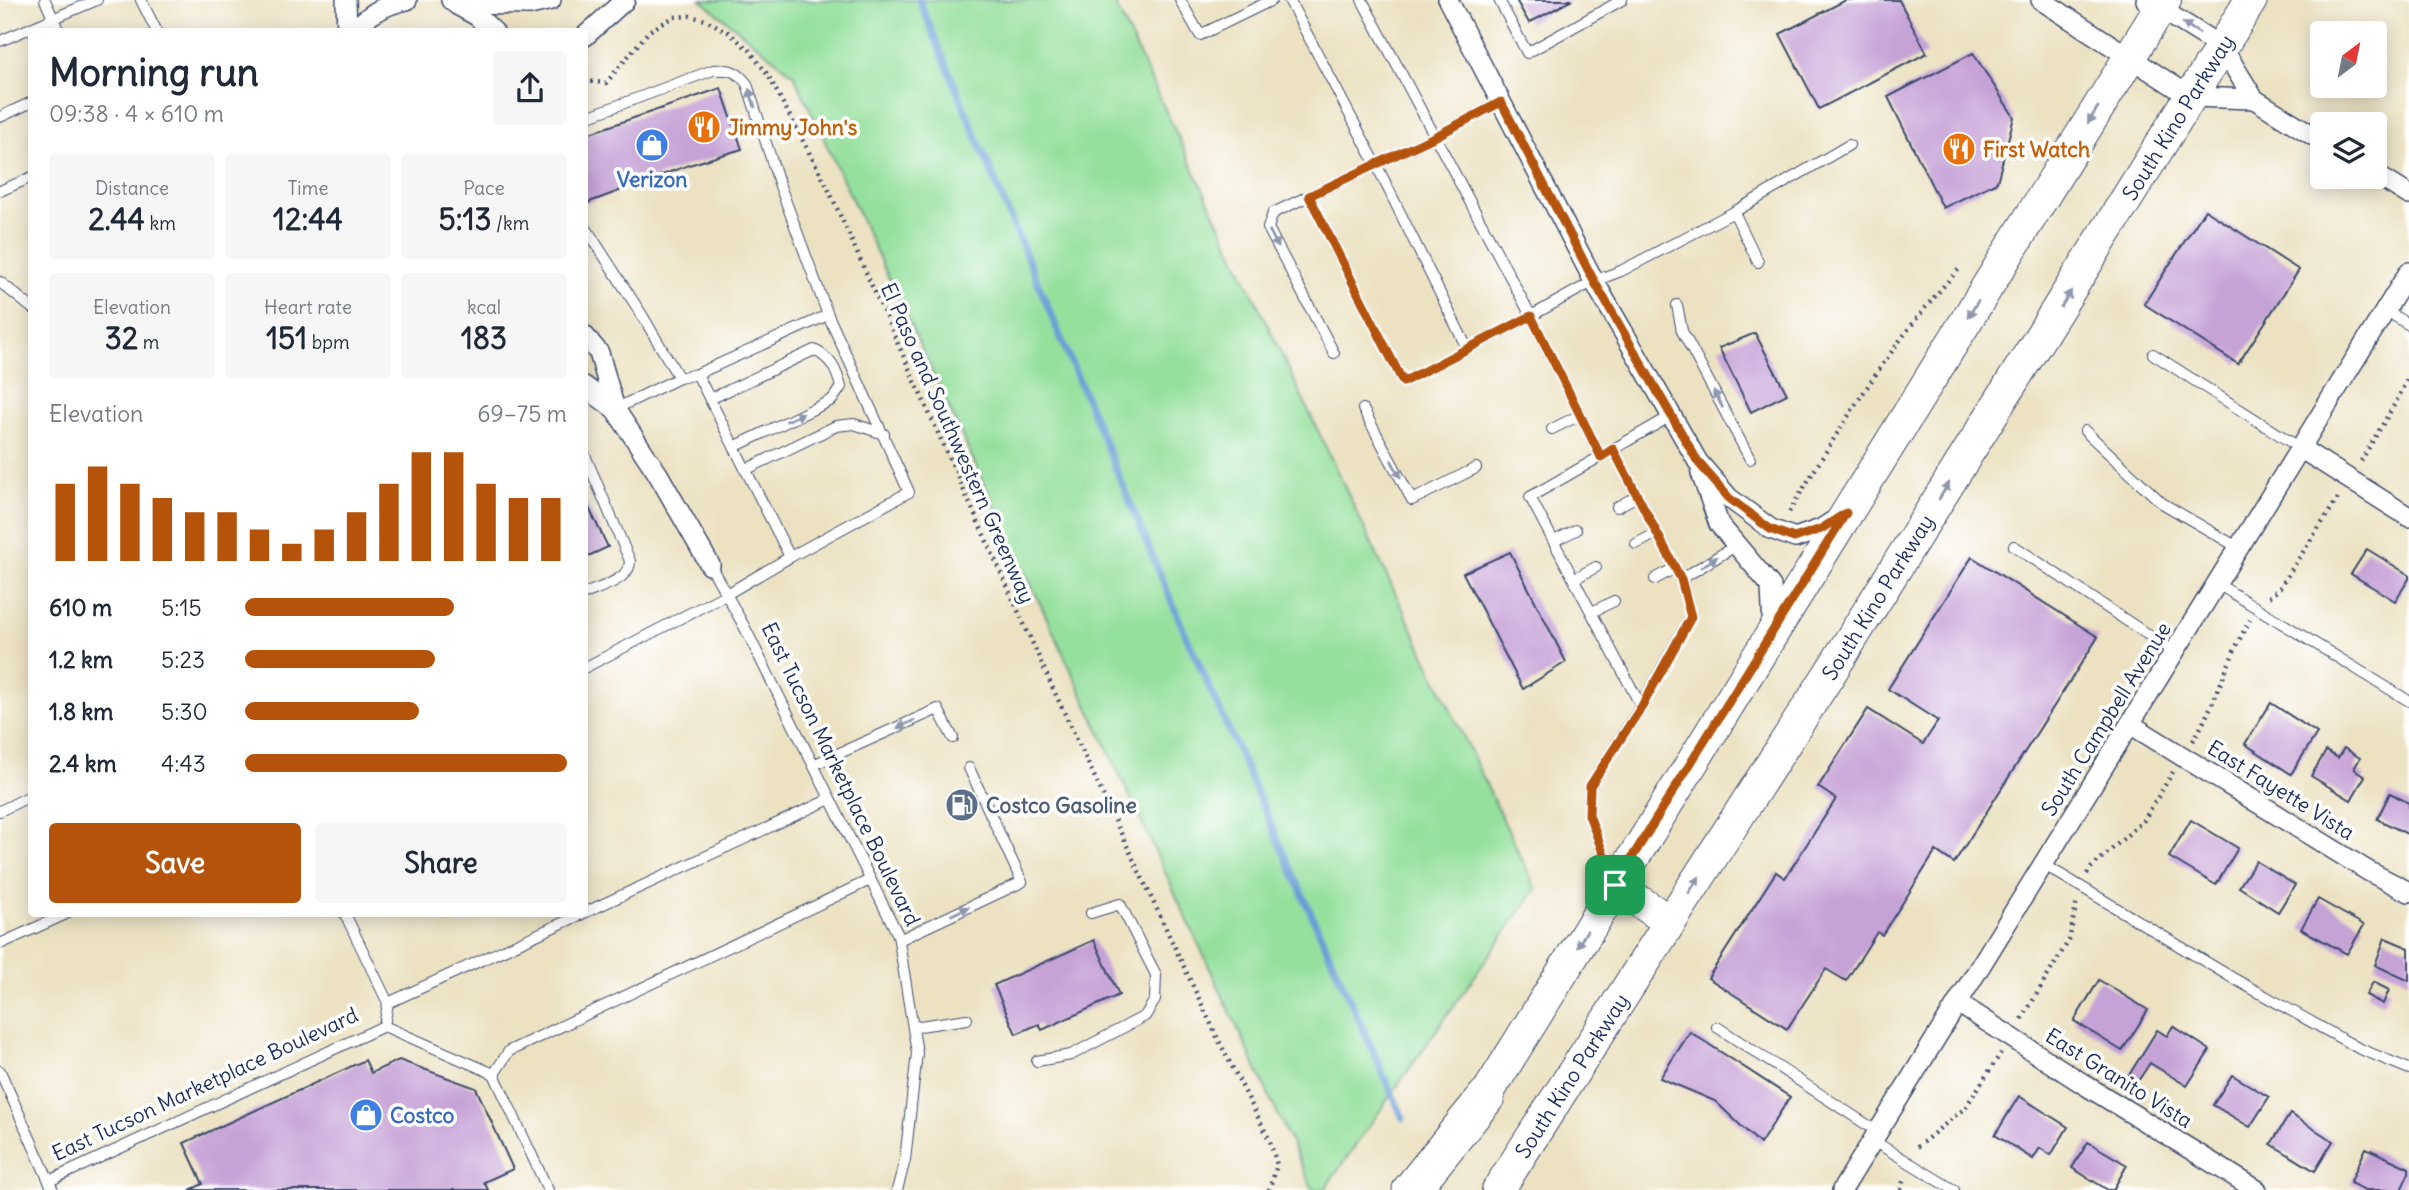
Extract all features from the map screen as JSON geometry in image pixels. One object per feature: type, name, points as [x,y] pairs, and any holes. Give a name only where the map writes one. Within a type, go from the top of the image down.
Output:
[{"type":"highway","points":[[1411,1190],[1486,1097]]},
{"type":"main road","name":"South Kino Parkway","points":[[1498,1190],[1830,673],[2251,0]]},
{"type":"main road","points":[[1426,1190],[2130,58],[2157,3]]},
{"type":"main road","points":[[1615,885],[1670,922]]},
{"type":"street","points":[[346,0],[347,28]]},
{"type":"street","points":[[357,28],[372,14],[407,0]]},
{"type":"street","points":[[449,1],[530,5],[551,0]]},
{"type":"street","points":[[588,33],[625,0]]},
{"type":"street","points":[[1448,0],[1594,281],[1698,462],[1729,498],[1770,529],[1794,538],[1821,529],[1846,513]]},
{"type":"street","points":[[2041,0],[2191,97],[2254,99]]},
{"type":"street","points":[[449,1],[477,16],[490,28]]},
{"type":"street","points":[[2157,3],[2222,47],[2254,99],[2310,134]]},
{"type":"street","points":[[2387,181],[2409,195]]},
{"type":"street","name":"South Campbell Avenue","points":[[1842,1190],[2409,272]]},
{"type":"street","name":"East Tucson Marketplace Boulevard","points":[[588,340],[600,353],[615,409],[658,474],[710,565]]},
{"type":"street","name":"East Tucson Marketplace Boulevard","points":[[588,389],[615,409]]},
{"type":"street","points":[[2300,448],[2409,517]]},
{"type":"street","points":[[1698,462],[1718,524],[1771,586],[1773,631]]},
{"type":"street","name":"East Fayette Vista","points":[[2130,724],[2368,871],[2409,892]]},
{"type":"street","name":"East Granito Vista","points":[[1958,1003],[2256,1190]]},
{"type":"lane","points":[[45,0],[57,28]]},
{"type":"lane","points":[[30,28],[97,0]]},
{"type":"lane","points":[[141,0],[155,28]]},
{"type":"lane","points":[[1180,0],[1200,35],[1272,0]]},
{"type":"lane","points":[[1289,0],[1376,164],[1467,348]]},
{"type":"lane","points":[[1362,0],[1531,316],[1601,457]]},
{"type":"lane","points":[[1499,0],[1527,52],[1622,0]]},
{"type":"lane","points":[[0,41],[28,29]]},
{"type":"lane","points":[[588,117],[713,70],[730,69],[740,74],[747,84],[780,187],[828,315],[909,492],[727,594],[588,666]]},
{"type":"lane","points":[[1334,353],[1268,228],[1273,213],[1436,136],[1501,102]]},
{"type":"lane","points":[[0,117],[28,104]]},
{"type":"lane","points":[[1309,196],[1403,382],[1594,281],[1621,271],[1734,212],[1849,145]]},
{"type":"lane","points":[[0,191],[28,179]]},
{"type":"lane","points":[[1734,212],[1758,262]]},
{"type":"lane","points":[[588,231],[679,378]]},
{"type":"lane","points":[[0,282],[28,305]]},
{"type":"lane","points":[[1676,305],[1682,331],[1750,459]]},
{"type":"lane","points":[[2385,310],[2409,326]]},
{"type":"lane","points":[[615,409],[679,378],[696,374],[828,315]]},
{"type":"lane","points":[[710,399],[814,350],[827,356],[837,371],[841,387],[832,400],[734,447]]},
{"type":"lane","points":[[2152,354],[2300,448]]},
{"type":"lane","points":[[837,371],[851,363]]},
{"type":"lane","points":[[696,374],[790,557]]},
{"type":"lane","points":[[1363,409],[1412,500],[1476,468]]},
{"type":"lane","points":[[1552,429],[1580,415]]},
{"type":"lane","points":[[1642,706],[1530,497],[1671,416]]},
{"type":"lane","points":[[746,470],[836,426],[854,425],[884,434]]},
{"type":"lane","points":[[2085,430],[2162,503],[2239,548]]},
{"type":"lane","points":[[1613,449],[1681,579],[1691,617],[1642,706],[1590,786],[1589,815],[1615,885]]},
{"type":"lane","points":[[588,462],[630,561],[630,569],[625,575],[588,592]]},
{"type":"lane","points":[[1617,507],[1637,496]]},
{"type":"lane","points":[[1554,541],[1576,530]]},
{"type":"lane","points":[[1636,544],[1657,533]]},
{"type":"lane","points":[[1681,579],[1737,545]]},
{"type":"lane","points":[[2014,546],[2174,652]]},
{"type":"lane","name":"East Tucson Marketplace Boulevard","points":[[710,565],[898,934],[917,1053],[905,1160],[897,1190]]},
{"type":"lane","points":[[1574,579],[1596,567]]},
{"type":"lane","points":[[1655,579],[1675,568]]},
{"type":"lane","points":[[2216,583],[2409,701]]},
{"type":"lane","points":[[1592,612],[1614,601]]},
{"type":"lane","points":[[813,765],[939,709],[953,738]]},
{"type":"lane","points":[[899,940],[1022,882],[969,768]]},
{"type":"lane","points":[[0,811],[28,796]]},
{"type":"lane","points":[[588,911],[830,799]]},
{"type":"lane","points":[[2043,864],[2231,977],[2358,1048],[2409,1069]]},
{"type":"lane","points":[[548,1190],[494,1074],[509,1051],[870,880]]},
{"type":"lane","points":[[1037,1061],[1071,1055],[1145,1016],[1155,1000],[1156,975],[1120,904],[1091,914]]},
{"type":"lane","points":[[0,944],[59,917]]},
{"type":"lane","points":[[346,917],[388,1003],[384,1026]]},
{"type":"lane","points":[[388,1003],[574,917]]},
{"type":"lane","points":[[913,1027],[967,1019]]},
{"type":"lane","name":"East Tucson Marketplace Boulevard","points":[[51,1186],[384,1026],[494,1074]]},
{"type":"lane","points":[[1717,1027],[1907,1161],[1954,1190]]},
{"type":"lane","points":[[0,1072],[51,1186]]},
{"type":"path","name":"El Paso and Southwestern Greenway","points":[[588,81],[606,83],[649,31],[674,17],[690,16],[706,20],[728,32],[749,50],[768,75],[827,187],[1055,694],[1217,1037],[1270,1141],[1277,1164],[1269,1190]]},
{"type":"path","points":[[1789,512],[1861,394],[1939,290],[1961,267]]},
{"type":"path","points":[[2361,461],[2409,375]]},
{"type":"path","points":[[1901,1190],[1907,1161],[1916,1148],[1965,1108],[2011,1037],[2069,940],[2080,886],[2092,867],[2144,820],[2209,715],[2238,640],[2257,608],[2279,589],[2338,498]]},
{"type":"green space","points":[[701,0],[1113,0],[1536,889],[1324,1190],[1313,1190],[794,75]]},
{"type":"building","points":[[1516,0],[1572,0],[1529,23]]},
{"type":"building","points":[[1846,0],[1899,0],[1927,53],[1819,109],[1780,34]]},
{"type":"building","name":"First Watch","points":[[1973,53],[2014,117],[1997,182],[1943,208],[1888,97]]},
{"type":"building","points":[[721,88],[742,149],[689,165],[588,203],[588,134]]},
{"type":"building","points":[[2205,210],[2299,270],[2238,364],[2144,304]]},
{"type":"building","points":[[1755,333],[1787,394],[1751,412],[1719,348]]},
{"type":"building","points":[[588,506],[608,547],[588,556]]},
{"type":"building","points":[[2367,549],[2409,575],[2395,601],[2351,574]]},
{"type":"building","points":[[1510,552],[1566,662],[1523,689],[1463,573]]},
{"type":"building","points":[[1972,557],[2098,637],[1954,863],[1936,851],[1882,935],[1877,932],[1846,981],[1826,969],[1787,1029],[1708,978],[1776,872],[1785,878],[1836,799],[1818,787],[1868,709],[1923,744],[1938,721],[1888,689]]},
{"type":"building","points":[[2271,703],[2317,733],[2291,774],[2245,744]]},
{"type":"building","points":[[2344,748],[2360,758],[2354,769],[2365,776],[2351,800],[2311,776],[2326,751],[2338,758]]},
{"type":"building","points":[[2390,793],[2409,803],[2409,835],[2377,819]]},
{"type":"building","points":[[2191,820],[2238,848],[2216,885],[2169,857]]},
{"type":"building","points":[[2256,861],[2295,885],[2278,912],[2239,887]]},
{"type":"building","points":[[2318,899],[2364,925],[2347,954],[2301,929]]},
{"type":"building","points":[[2385,938],[2409,948],[2409,981],[2375,965]]},
{"type":"building","points":[[1094,940],[1119,995],[1042,1030],[1039,1024],[1016,1034],[994,985]]},
{"type":"building","points":[[2099,980],[2148,1010],[2122,1051],[2074,1021]]},
{"type":"building","points":[[2373,982],[2389,990],[2383,1004],[2366,995]]},
{"type":"building","points":[[2173,1026],[2210,1050],[2187,1086],[2150,1063],[2138,1081],[2129,1075],[2157,1030],[2167,1036]]},
{"type":"building","points":[[1690,1032],[1790,1097],[1760,1144],[1715,1101],[1660,1078]]},
{"type":"building","name":"Costco","points":[[365,1060],[371,1073],[399,1060],[476,1088],[513,1169],[484,1182],[488,1190],[190,1190],[203,1184],[184,1143]]},
{"type":"building","points":[[2232,1075],[2269,1097],[2250,1127],[2213,1105]]},
{"type":"building","points":[[2019,1096],[2068,1127],[2051,1155],[2040,1148],[2033,1159],[1995,1135]]},
{"type":"building","points":[[2290,1114],[2333,1141],[2315,1171],[2271,1144]]},
{"type":"building","points":[[2088,1142],[2127,1165],[2113,1190],[2108,1190],[2072,1168]]},
{"type":"building","points":[[2366,1148],[2409,1168],[2401,1190],[2365,1190],[2350,1183]]},
{"type":"waterway","points":[[919,0],[1181,624],[1403,1118]]},
{"type":"place","name":"Jimmy John's","points":[[704,127]]},
{"type":"place","name":"Verizon","points":[[652,145]]},
{"type":"place","name":"First Watch","points":[[1959,149]]},
{"type":"place","name":"Costco Gasoline","points":[[962,805]]},
{"type":"place","name":"Costco","points":[[366,1115]]},
{"type":"route","points":[[1501,102],[1594,281],[1698,462],[1729,498],[1770,529],[1794,538],[1821,529],[1846,513],[1615,885],[1589,815],[1590,786],[1642,706],[1691,617],[1681,579],[1613,449],[1601,457],[1531,316],[1403,382],[1309,196],[1501,102]]}]
